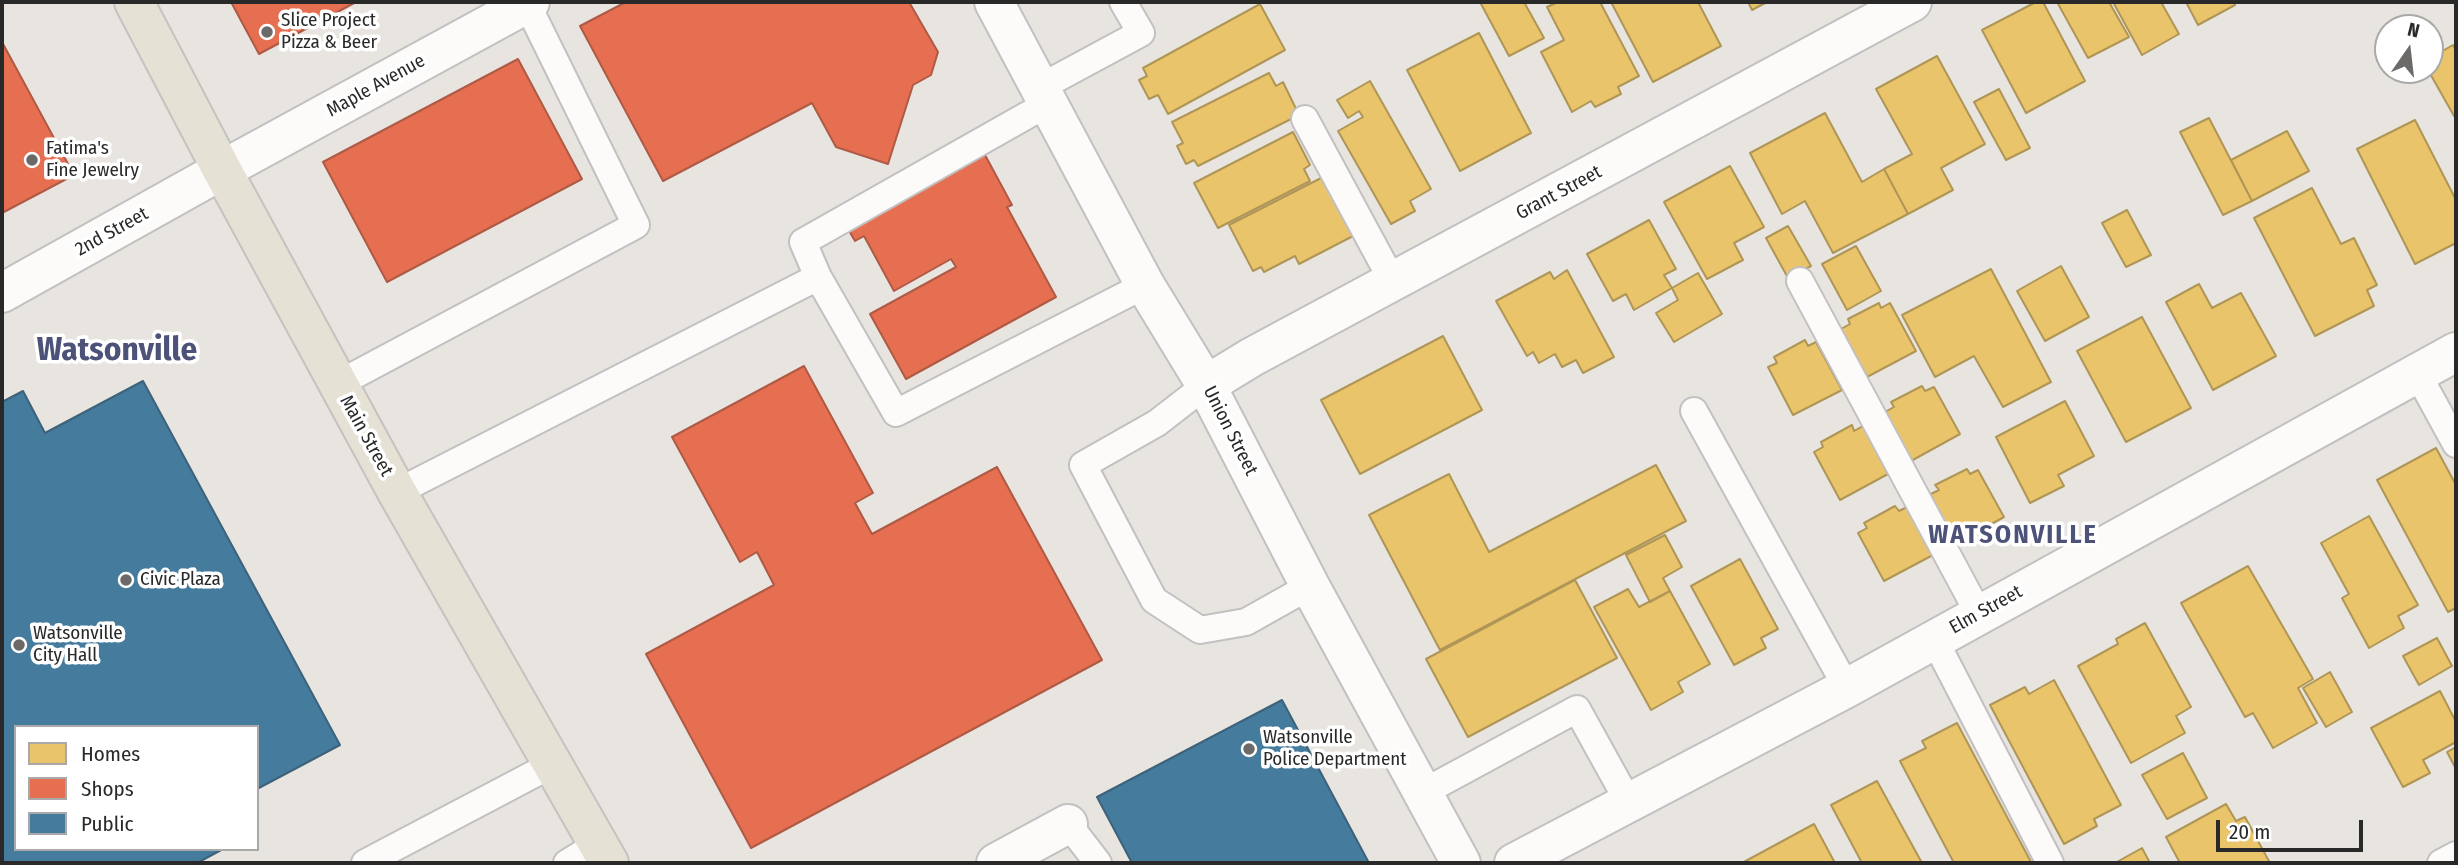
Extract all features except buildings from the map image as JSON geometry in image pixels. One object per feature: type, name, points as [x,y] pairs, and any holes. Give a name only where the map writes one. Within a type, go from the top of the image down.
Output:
[{"type":"main road","name":"Main Street","points":[[134,2],[397,492],[553,764],[592,857]]},
{"type":"street","name":"Union Street","points":[[994,2],[1145,285],[1206,385],[1310,586],[1461,863]]},
{"type":"street","name":"Grant Street","points":[[1206,385],[1912,2]]},
{"type":"street","name":"Maple Avenue","points":[[222,170],[528,3]]},
{"type":"street","name":"2nd Street","points":[[2,293],[222,170]]},
{"type":"street","name":"Elm Street","points":[[1514,863],[1847,688],[2456,352]]},
{"type":"street","points":[[996,863],[1068,824]]},
{"type":"lane","points":[[1124,2],[1141,33],[803,242],[818,277],[896,413],[1145,285]]},
{"type":"lane","points":[[338,384],[636,225],[528,3]]},
{"type":"lane","points":[[1305,120],[1394,282]]},
{"type":"lane","points":[[397,492],[818,277]]},
{"type":"lane","points":[[1800,281],[1979,614]]},
{"type":"lane","points":[[2417,373],[2456,444]]},
{"type":"lane","points":[[1206,385],[1157,423],[1083,466],[1154,600],[1200,630],[1246,622],[1310,586]]},
{"type":"lane","points":[[1694,411],[1847,688]]},
{"type":"lane","points":[[1934,639],[2050,863]]},
{"type":"lane","points":[[1422,793],[1577,709],[1629,803]]},
{"type":"lane","points":[[365,863],[553,764]]},
{"type":"lane","points":[[1068,824],[1098,863]]},
{"type":"lane","points":[[2441,863],[2456,855]]},
{"type":"place","name":"Slice Project Pizza & Beer","points":[[267,32]]},
{"type":"place","name":"Fatima's Fine Jewelry","points":[[32,160]]},
{"type":"place","name":"Civic Plaza","points":[[126,580]]},
{"type":"place","name":"Watsonville City Hall","points":[[19,645]]},
{"type":"place","name":"Watsonville Police Department","points":[[1249,749]]},
{"type":"district","name":"Watsonville","points":[[117,351]]},
{"type":"district","name":"WATSONVILLE","points":[[2013,536]]}]
